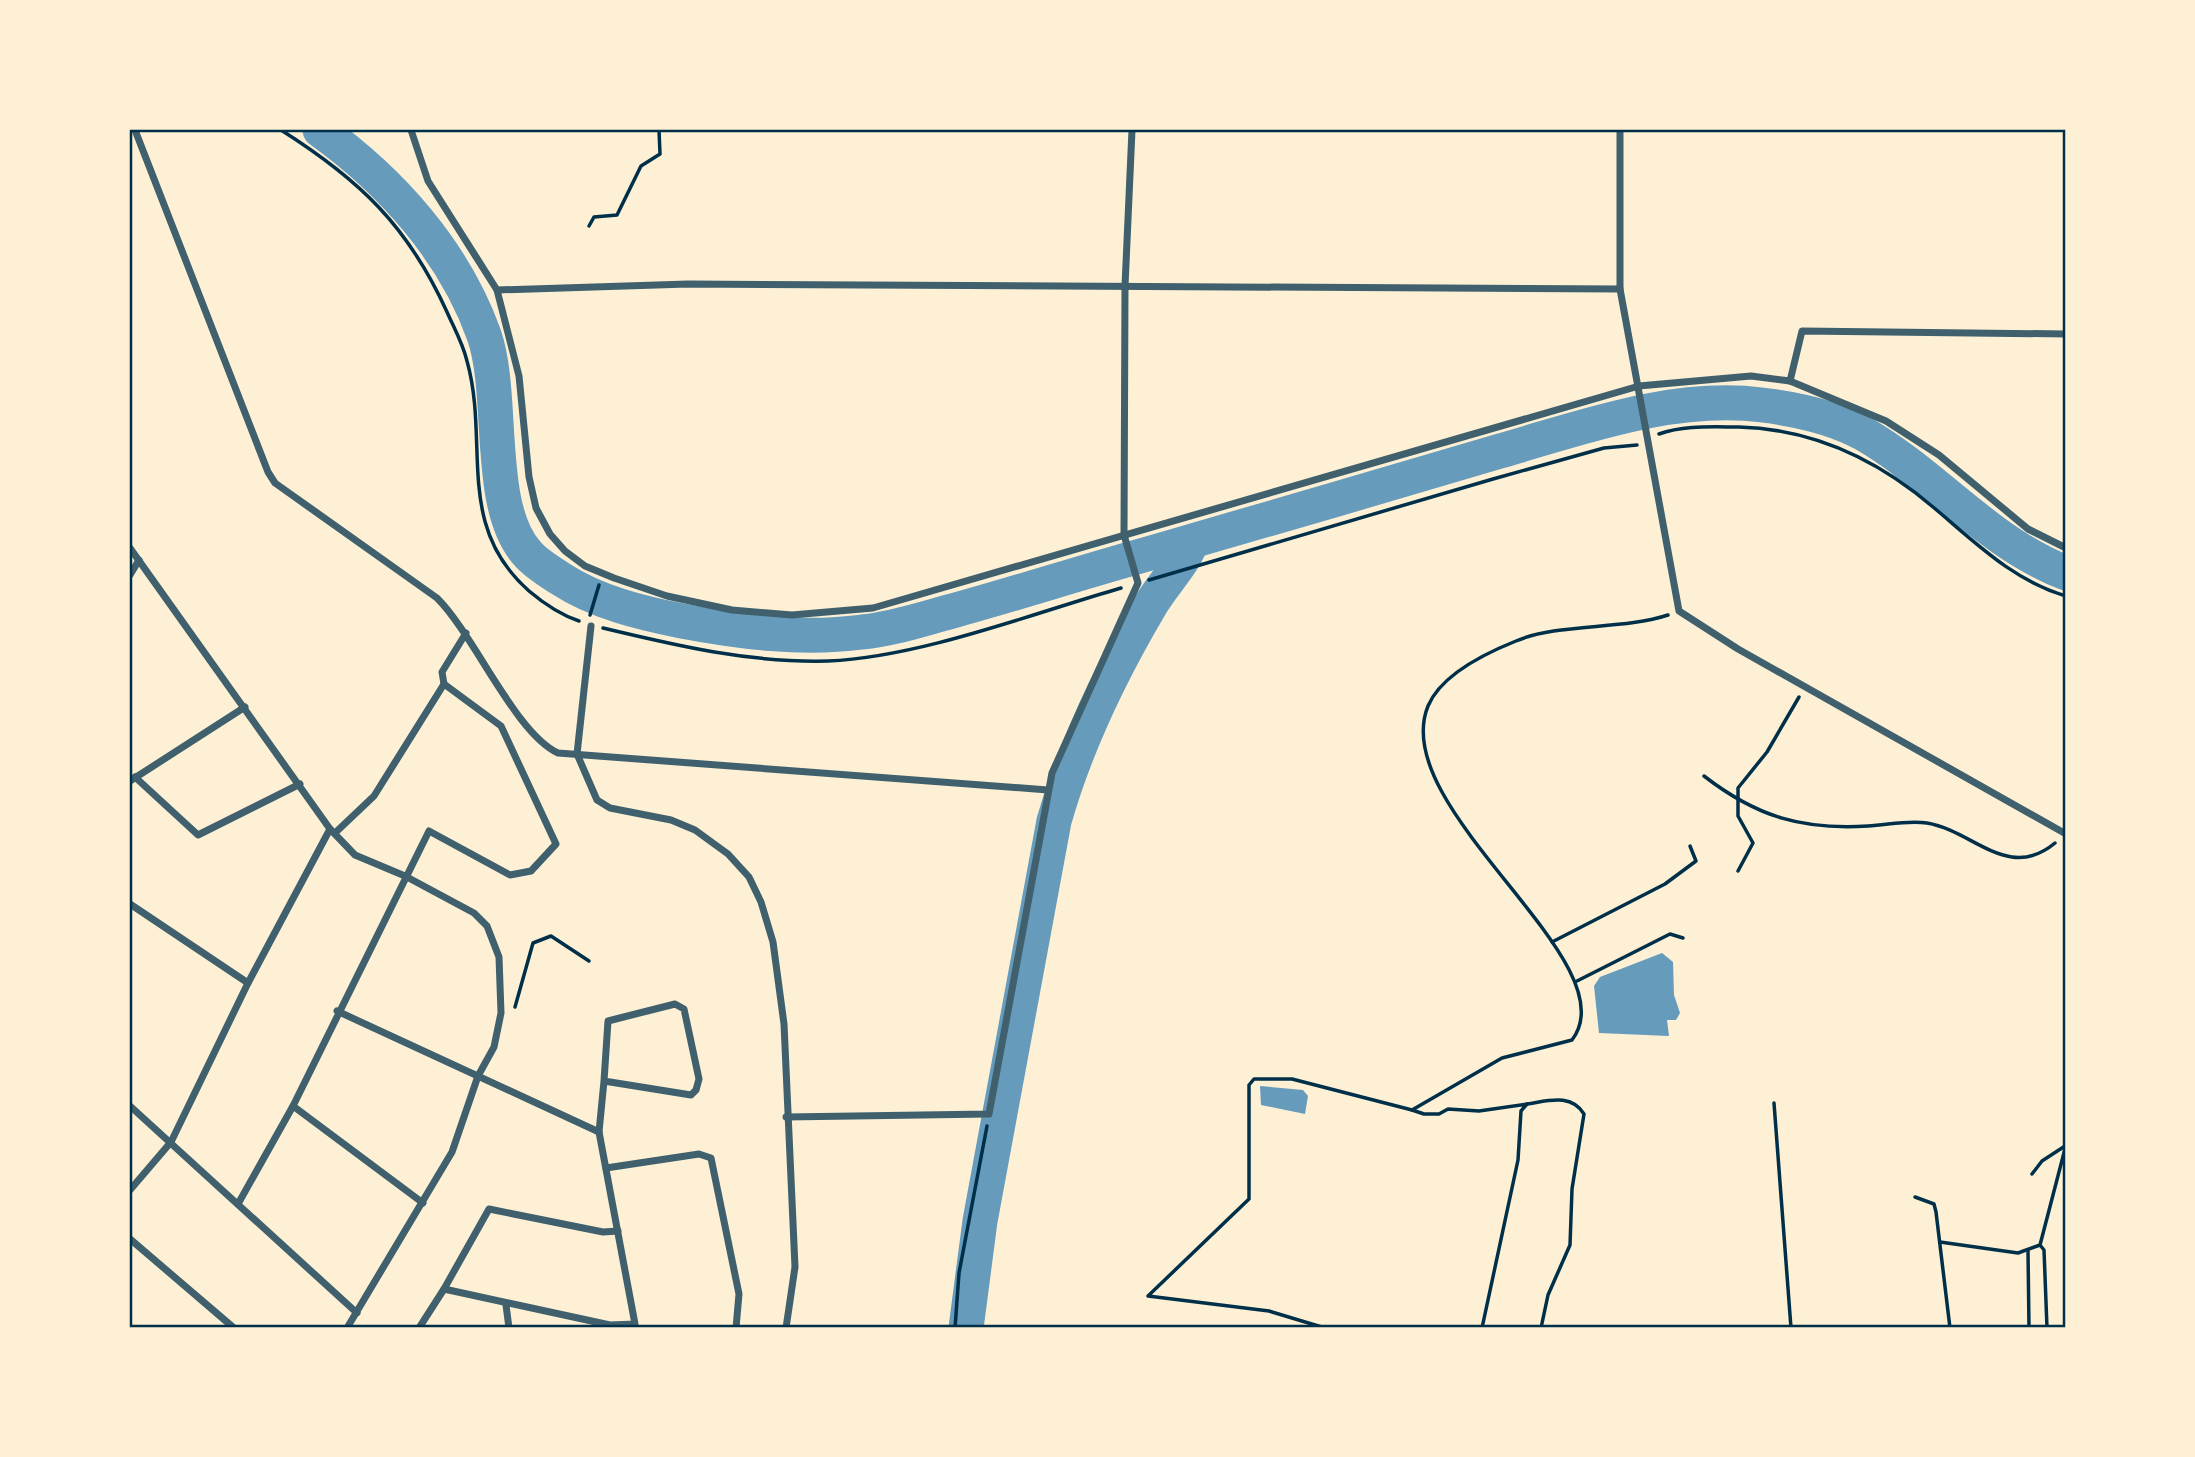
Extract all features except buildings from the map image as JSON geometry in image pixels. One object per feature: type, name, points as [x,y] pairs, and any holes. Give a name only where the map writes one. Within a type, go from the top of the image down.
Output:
[{"type":"street","points":[[135,130],[268,472],[275,483],[437,598],[466,633],[530,732],[547,748],[558,753],[1048,790]]},
{"type":"street","points":[[411,130],[428,181],[497,290],[519,376],[529,477],[536,508],[550,534],[565,551],[585,566],[667,596],[732,610],[792,615],[873,608],[1639,386],[1751,376],[1790,381],[1886,421],[1939,455],[2028,529],[2066,548]]},
{"type":"street","points":[[786,1117],[989,1114],[1052,773],[1138,583],[1124,535],[1125,286],[1132,130]]},
{"type":"street","points":[[1620,130],[1620,289],[1650,440],[1662,530],[1679,611],[1738,649],[2065,834]]},
{"type":"street","points":[[497,290],[688,285],[1620,289]]},
{"type":"street","points":[[1790,381],[1802,331],[2066,334]]},
{"type":"street","points":[[130,548],[333,830],[355,855],[405,876],[474,913],[487,926],[499,957],[501,1013],[494,1047],[478,1076],[452,1152],[347,1328]]},
{"type":"street","points":[[130,575],[139,560]]},
{"type":"street","points":[[589,625],[577,754],[597,800],[610,808],[671,820],[695,830],[729,854],[749,877],[761,902],[773,942],[785,1024],[786,1117],[795,1268],[786,1328]]},
{"type":"street","points":[[130,1190],[171,1142],[248,984],[333,830],[374,796],[443,684],[442,671],[466,633]]},
{"type":"street","points":[[238,1204],[293,1106],[337,1011],[429,831],[510,875],[531,871],[556,844],[500,726],[443,684]]},
{"type":"street","points":[[244,707],[132,779],[198,835],[300,784]]},
{"type":"street","points":[[130,904],[248,984]]},
{"type":"street","points":[[444,1289],[506,1305],[610,1326],[636,1326],[599,1132],[608,1021],[675,1004],[684,1009],[699,1079],[696,1090],[691,1095],[604,1081]]},
{"type":"street","points":[[337,1011],[599,1132]]},
{"type":"street","points":[[130,1106],[357,1313]]},
{"type":"street","points":[[293,1106],[423,1203]]},
{"type":"street","points":[[606,1168],[699,1154],[711,1158],[739,1294],[736,1328]]},
{"type":"street","points":[[419,1328],[489,1209],[603,1232],[618,1231]]},
{"type":"street","points":[[130,1239],[234,1328]]},
{"type":"street","points":[[506,1305],[509,1328]]},
{"type":"path","points":[[281,130],[356,184],[408,238],[420,258],[467,361],[477,461],[489,537],[497,555],[520,583],[545,603],[589,625],[728,656],[830,660],[922,646],[1505,475],[1604,448],[1641,444],[1662,433],[1690,428],[1755,428],[1810,437],[1840,448],[1871,463],[1914,492],[1987,555],[2032,583],[2066,596]]},
{"type":"path","points":[[589,226],[594,217],[617,215],[641,166],[660,154],[659,130]]},
{"type":"path","points":[[589,625],[602,573]]},
{"type":"path","points":[[1412,1110],[1502,1058],[1573,1040],[1580,1027],[1577,981],[1552,942],[1444,797],[1424,738],[1428,706],[1447,681],[1469,665],[1518,639],[1660,617],[1679,611]]},
{"type":"path","points":[[1738,871],[1753,843],[1738,816],[1738,788],[1767,752],[1804,686]]},
{"type":"path","points":[[1704,776],[1752,808],[1808,826],[1839,828],[1919,822],[1937,825],[2011,858],[2045,850],[2065,834]]},
{"type":"path","points":[[1552,942],[1665,884],[1696,861],[1690,846]]},
{"type":"path","points":[[1577,981],[1660,938],[1670,934],[1683,938]]},
{"type":"path","points":[[501,1013],[512,1015],[533,943],[551,936],[589,961]]},
{"type":"path","points":[[1325,1328],[1269,1311],[1147,1296],[1250,1199],[1249,1085],[1254,1079],[1292,1079],[1424,1114],[1439,1114],[1448,1109],[1479,1111],[1568,1100],[1580,1107],[1584,1114],[1572,1189],[1570,1245],[1548,1295],[1541,1328]]},
{"type":"path","points":[[1774,1103],[1791,1328]]},
{"type":"path","points":[[1482,1328],[1518,1160],[1521,1111],[1527,1104]]},
{"type":"path","points":[[955,1328],[959,1273],[989,1114]]},
{"type":"path","points":[[2032,1174],[2042,1161],[2065,1145]]},
{"type":"path","points":[[1940,1242],[2028,1251],[2040,1245],[2065,1145]]},
{"type":"path","points":[[1915,1197],[1934,1204],[1950,1328]]},
{"type":"path","points":[[2040,1245],[2044,1250],[2047,1328]]},
{"type":"path","points":[[2028,1251],[2029,1328]]},
{"type":"water","points":[[1662,953],[1673,962],[1674,995],[1680,1013],[1676,1020],[1667,1020],[1669,1036],[1599,1033],[1594,986],[1600,977]]},
{"type":"water","points":[[1260,1086],[1303,1090],[1308,1096],[1305,1114],[1261,1105]]},
{"type":"waterway","points":[[320,130],[371,172],[417,220],[438,247],[471,304],[484,335],[490,360],[500,479],[514,533],[527,553],[543,567],[575,587],[619,606],[704,625],[771,634],[816,635],[874,631],[980,603],[1596,423],[1662,408],[1729,403],[1762,405],[1801,412],[1840,423],[1864,434],[1915,469],[1987,527],[2038,560],[2066,573]]},
{"type":"waterway","points":[[966,1328],[980,1221],[1054,821],[1072,765],[1108,684],[1150,606],[1191,543]]}]
